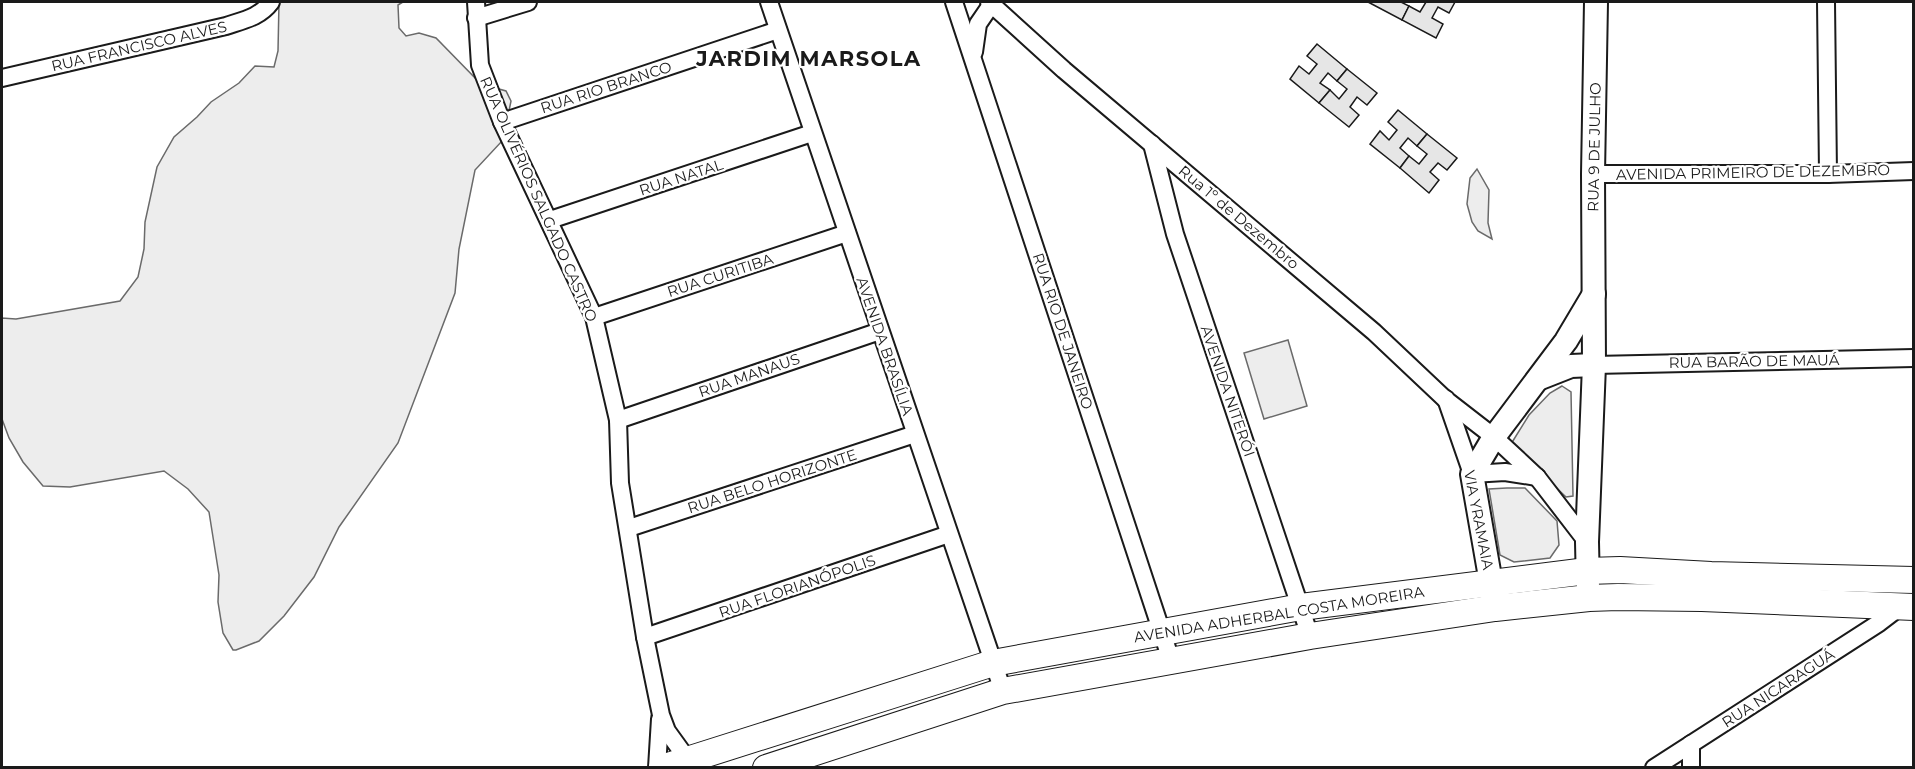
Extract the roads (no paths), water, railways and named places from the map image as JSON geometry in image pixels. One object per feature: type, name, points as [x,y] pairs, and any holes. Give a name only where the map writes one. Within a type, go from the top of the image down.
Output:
[{"type":"main road","name":"RUA 9 DE JULHO","points":[[1589,598],[1587,542],[1594,365],[1593,174],[1596,2]]},
{"type":"main road","points":[[1472,474],[1494,437],[1566,341],[1594,293]]},
{"type":"main road","points":[[1537,379],[1571,366],[1594,365]]},
{"type":"main road","name":"VIA YRAMAIA","points":[[1472,474],[1496,608]]},
{"type":"main road","name":"AVENIDA ADHERBAL COSTA MOREIRA","points":[[663,768],[690,763],[993,663],[1301,608],[1587,571],[1620,570],[1711,575],[1914,580]]},
{"type":"main road","name":"AVENIDA ADHERBAL COSTA MOREIRA","points":[[766,768],[1003,691],[1310,636],[1496,608],[1589,598],[1702,598],[1907,607]]},
{"type":"street","name":"RUA FRANCISCO ALVES","points":[[2,78],[226,26],[251,18],[264,11],[271,2]]},
{"type":"street","points":[[476,10],[528,2]]},
{"type":"street","name":"AVENIDA BRASÍLIA","points":[[769,2],[1003,691]]},
{"type":"street","points":[[1826,2],[1828,174]]},
{"type":"street","points":[[955,3],[964,11],[992,5]]},
{"type":"street","name":"RUA RIO DE JANEIRO","points":[[955,3],[1172,660]]},
{"type":"street","points":[[974,59],[977,31],[992,5]]},
{"type":"street","name":"Rua 1º de Dezembro","points":[[992,5],[1374,332],[1445,399],[1494,437],[1537,477],[1587,542]]},
{"type":"street","name":"RUA OLIVÉRIOS SALGADO CASTRO","points":[[476,10],[480,65],[502,122],[594,317],[618,420],[620,483],[645,638],[661,715]]},
{"type":"street","name":"RUA RIO BRANCO","points":[[502,122],[778,30]]},
{"type":"street","name":"RUA NATAL","points":[[550,220],[813,133]]},
{"type":"street","name":"AVENIDA NITERÓI","points":[[1152,144],[1175,234],[1310,636]]},
{"type":"street","name":"AVENIDA PRIMEIRO DE DEZEMBRO","points":[[1593,174],[1828,174],[1914,171]]},
{"type":"street","name":"RUA CURITIBA","points":[[594,317],[847,233]]},
{"type":"street","name":"RUA MANAUS","points":[[618,420],[880,330]]},
{"type":"street","name":"RUA BARÃO DE MAUÁ","points":[[1594,365],[1914,358]]},
{"type":"street","name":"VIA YRAMAIA","points":[[1445,399],[1472,474]]},
{"type":"street","name":"RUA BELO HORIZONTE","points":[[628,528],[915,434]]},
{"type":"street","points":[[1472,474],[1505,472],[1537,477]]},
{"type":"street","name":"RUA FLORIANÓPOLIS","points":[[645,638],[949,534]]},
{"type":"street","name":"RUA NICARAGUÁ","points":[[1654,768],[1907,607]]},
{"type":"street","points":[[661,715],[667,731],[690,763]]},
{"type":"street","points":[[657,768],[661,715]]},
{"type":"street","points":[[1691,744],[1691,768]]},
{"type":"district","name":"JARDIM MARSOLA","points":[[809,58]]}]
